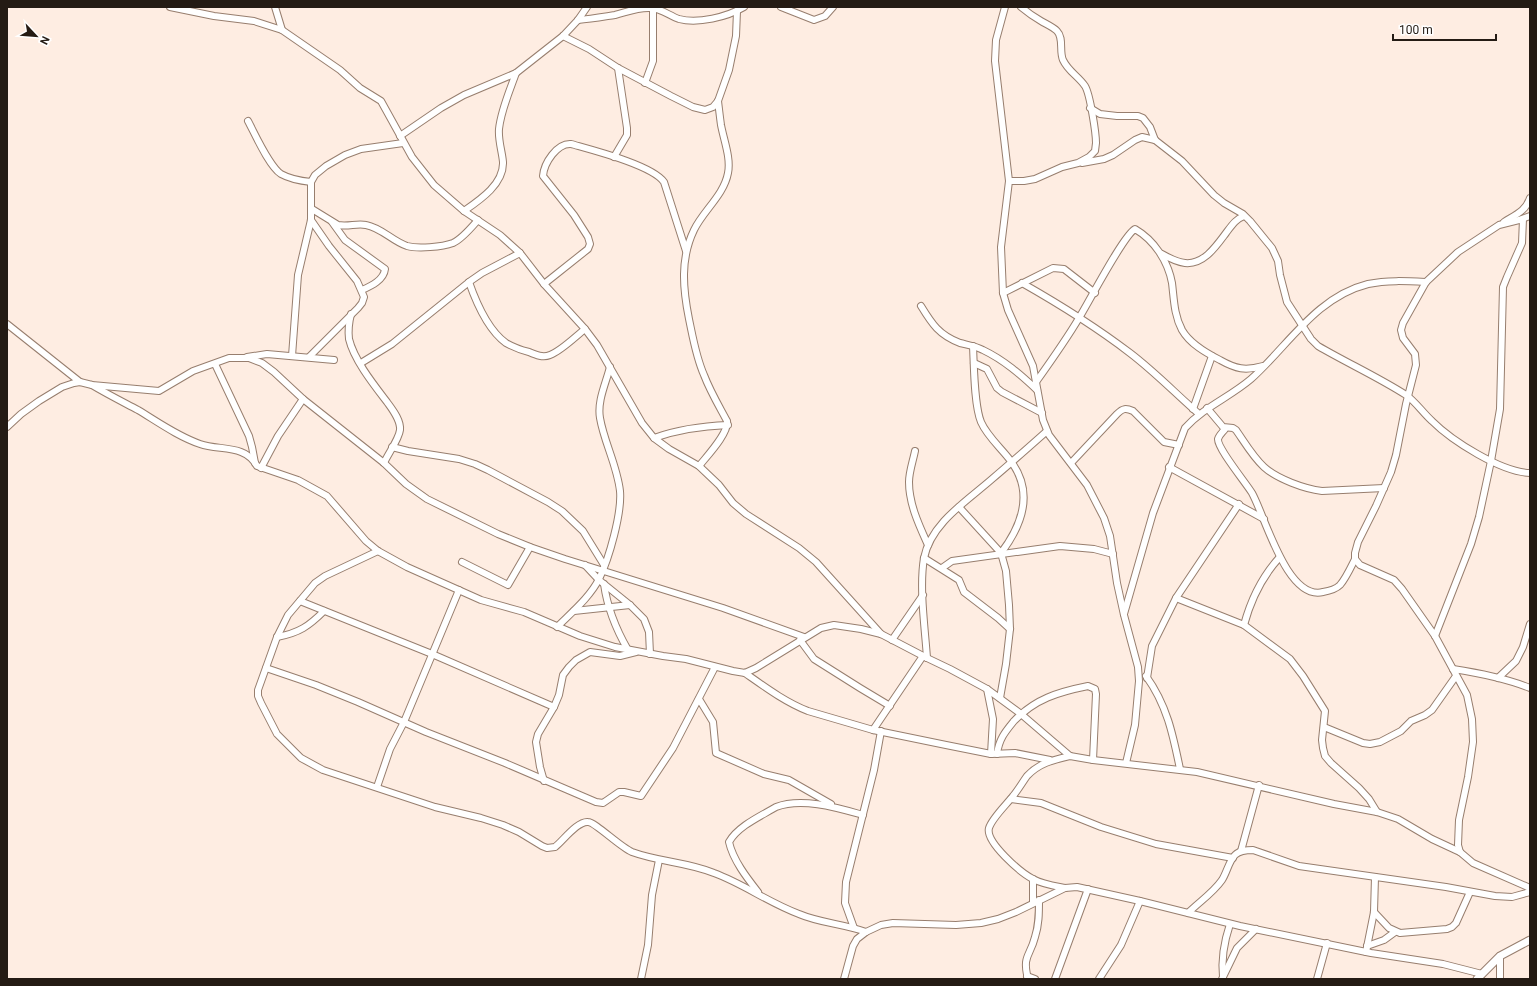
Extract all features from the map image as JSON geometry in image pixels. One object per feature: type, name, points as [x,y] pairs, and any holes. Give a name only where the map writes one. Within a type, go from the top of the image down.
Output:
[{"type":"street","points":[[170,7],[214,16],[254,21],[282,30],[340,70],[360,88],[380,101],[403,143],[430,180],[445,196],[464,211],[500,235],[520,253],[544,284],[585,329],[597,345],[642,423],[654,438],[669,449],[699,466],[719,485],[733,503],[746,514],[799,548],[816,562],[881,634]]},
{"type":"street","points":[[275,7],[282,30]]},
{"type":"street","points":[[400,136],[464,95],[516,73],[563,36],[578,20],[587,7]]},
{"type":"street","points":[[578,20],[598,18],[631,10],[653,7],[679,19],[689,20],[719,18],[744,7]]},
{"type":"street","points":[[645,83],[653,61],[653,7]]},
{"type":"street","points":[[781,7],[814,20],[825,16],[833,7]]},
{"type":"street","points":[[1005,7],[996,40],[995,61],[1009,181],[1001,247],[1003,293],[1008,310],[1033,366],[1047,431],[1052,440],[1087,485],[1104,518],[1110,536],[1117,583],[1138,667],[1139,681],[1135,725],[1126,763]]},
{"type":"street","points":[[1021,7],[1056,29],[1060,34],[1061,54],[1063,60],[1071,72],[1085,86],[1087,91],[1096,143],[1094,151],[1089,157],[1078,163]]},
{"type":"street","points":[[563,36],[645,83],[693,107],[705,110],[713,107],[718,101],[733,54],[736,36],[737,11]]},
{"type":"street","points":[[614,157],[626,135],[627,128],[618,68]]},
{"type":"street","points":[[464,211],[487,194],[502,173],[503,164],[499,130],[504,106],[516,73]]},
{"type":"street","points":[[699,466],[725,432],[728,425],[704,376],[693,341],[685,301],[684,287],[686,251],[694,230],[725,183],[728,175],[728,155],[718,101]]},
{"type":"street","points":[[1090,108],[1100,114],[1138,116],[1143,118],[1150,127],[1155,140],[1197,176],[1214,195],[1244,216],[1272,248],[1278,261],[1280,275],[1288,302],[1318,346],[1408,396],[1432,422],[1447,434],[1491,461],[1512,470],[1530,473]]},
{"type":"street","points":[[248,120],[275,168],[281,173],[301,181],[311,182]]},
{"type":"street","points":[[1009,181],[1036,179],[1062,167],[1104,159],[1113,155],[1135,140],[1142,138],[1155,140]]},
{"type":"street","points":[[292,356],[298,275],[311,220],[311,182],[315,175],[326,166],[345,155],[361,149],[403,143]]},
{"type":"street","points":[[544,284],[588,249],[590,244],[588,237],[574,215],[543,176],[548,162],[558,148],[565,143],[614,157],[646,169],[660,177],[664,182],[686,251]]},
{"type":"street","points":[[1384,488],[1329,491],[1312,490],[1302,487],[1266,469],[1233,428],[1225,429],[1219,438],[1219,443],[1227,458],[1251,491],[1280,558],[1301,586],[1314,593],[1320,593],[1336,588],[1340,585],[1355,559],[1358,542],[1384,488],[1396,455],[1416,360],[1415,354],[1403,338],[1402,326],[1426,282],[1458,252],[1522,211],[1530,198]]},
{"type":"street","points":[[312,209],[332,222],[343,226],[365,224],[385,232],[407,246],[427,247],[454,242],[478,220]]},
{"type":"street","points":[[1162,254],[1185,263],[1203,258],[1213,250],[1236,221],[1244,216]]},
{"type":"street","points":[[1499,225],[1530,216]]},
{"type":"street","points":[[1435,636],[1471,544],[1479,517],[1491,461],[1500,409],[1504,287],[1522,243],[1523,219]]},
{"type":"street","points":[[309,358],[362,303],[364,297],[362,290],[354,277],[341,262],[311,220]]},
{"type":"street","points":[[332,222],[345,240],[385,269],[382,277],[374,284],[362,290]]},
{"type":"street","points":[[1036,382],[1079,318],[1121,246],[1134,230],[1140,232],[1162,254],[1168,269],[1176,314],[1182,330],[1189,340],[1212,356],[1236,368],[1247,370],[1264,366]]},
{"type":"street","points":[[361,363],[392,344],[482,273],[520,253]]},
{"type":"street","points":[[1003,293],[1053,268],[1058,267],[1064,269],[1095,292]]},
{"type":"street","points":[[1124,615],[1153,513],[1185,428],[1207,408],[1244,384],[1264,366],[1303,324],[1336,298],[1367,285],[1395,281],[1426,282]]},
{"type":"street","points":[[469,282],[474,297],[488,322],[505,342],[514,347],[537,355],[550,355],[585,329]]},
{"type":"street","points":[[1022,283],[1057,303],[1130,353],[1199,414]]},
{"type":"street","points":[[921,306],[940,333],[961,343],[982,348],[1009,365],[1037,390]]},
{"type":"street","points":[[351,314],[348,332],[350,339],[361,363],[394,412],[400,429],[384,463]]},
{"type":"street","points":[[7,324],[80,382],[92,385],[159,391],[193,371],[229,358],[249,358],[262,363],[303,399],[384,463],[406,484],[428,499],[498,534],[530,547],[584,564],[603,567],[723,608],[802,639],[814,658],[890,706]]},
{"type":"street","points":[[973,346],[980,420],[985,430],[1012,462],[1023,486],[1024,503],[1015,528],[1002,554]]},
{"type":"street","points":[[244,358],[266,354],[334,360]]},
{"type":"street","points":[[1193,409],[1212,356]]},
{"type":"street","points":[[974,363],[987,370],[997,388],[1002,392],[1042,413]]},
{"type":"street","points":[[215,364],[249,436],[255,463]]},
{"type":"street","points":[[610,367],[600,404],[600,417],[616,470],[620,492],[619,514],[603,567],[601,582],[618,631],[628,650]]},
{"type":"street","points":[[7,427],[21,414],[39,401],[62,387],[80,382]]},
{"type":"street","points":[[92,385],[181,436],[208,447],[238,450],[257,466],[298,480],[328,496],[366,541],[378,551],[406,567],[481,600],[524,612],[580,636],[615,647],[686,659],[733,671],[745,672],[756,668],[821,628],[834,625],[881,634],[987,689],[1021,714],[1070,756]]},
{"type":"street","points":[[261,468],[278,436],[303,399]]},
{"type":"street","points":[[1071,463],[1122,409],[1127,408],[1133,411],[1164,442],[1178,445]]},
{"type":"street","points":[[1207,408],[1225,429]]},
{"type":"street","points":[[654,438],[670,432],[686,429],[728,425]]},
{"type":"street","points":[[873,730],[925,657],[922,576],[924,558],[928,545],[940,527],[959,507],[1047,431]]},
{"type":"street","points":[[392,447],[459,459],[474,464],[548,502],[562,511],[583,531],[603,567]]},
{"type":"street","points":[[915,451],[909,480],[910,496],[914,511],[928,545]]},
{"type":"street","points":[[1169,468],[1239,504],[1264,519]]},
{"type":"street","points":[[1147,678],[1152,646],[1176,598],[1239,504]]},
{"type":"street","points":[[959,507],[1002,554],[1008,584],[1010,629],[1000,698]]},
{"type":"street","points":[[942,568],[952,561],[1060,546],[1094,549],[1113,554]]},
{"type":"street","points":[[462,562],[508,585],[530,547]]},
{"type":"street","points":[[378,551],[324,576],[288,615],[277,637],[260,684],[258,696],[277,734],[301,758],[312,765],[435,807],[503,825],[519,832],[547,848],[555,847],[580,824],[588,822],[594,824],[620,846],[631,852],[659,860],[691,865],[714,873],[799,914],[866,932]]},
{"type":"street","points":[[924,558],[959,580],[964,592],[967,595],[1010,629]]},
{"type":"street","points":[[1244,625],[1249,606],[1256,591],[1269,569],[1280,558]]},
{"type":"street","points":[[1355,559],[1360,565],[1394,580],[1435,636],[1467,695],[1472,714],[1473,734],[1468,777],[1459,820],[1458,845],[1460,852]]},
{"type":"street","points":[[584,564],[601,582],[639,613],[647,625],[650,639],[650,654]]},
{"type":"street","points":[[557,627],[601,582]]},
{"type":"street","points":[[377,787],[390,749],[404,722],[460,590]]},
{"type":"street","points":[[892,640],[923,595]]},
{"type":"street","points":[[1176,598],[1244,625],[1296,664],[1325,711],[1322,748],[1325,756],[1360,788],[1377,812]]},
{"type":"street","points":[[300,601],[432,654],[554,707]]},
{"type":"street","points":[[574,611],[630,605]]},
{"type":"street","points":[[277,637],[299,632],[315,621],[324,611]]},
{"type":"street","points":[[1498,678],[1516,661],[1523,647],[1530,624]]},
{"type":"street","points":[[1523,647],[1530,641]]},
{"type":"street","points":[[544,780],[538,759],[536,742],[538,734],[554,707],[559,695],[563,675],[576,660],[585,653],[590,652],[620,656],[638,652]]},
{"type":"street","points":[[266,668],[316,685],[596,802],[603,803],[619,792],[641,796],[673,748],[716,667]]},
{"type":"street","points":[[1138,667],[1158,696],[1170,723],[1180,769]]},
{"type":"street","points":[[1453,669],[1498,678],[1530,688]]},
{"type":"street","points":[[745,672],[773,692],[798,707],[873,730],[994,754],[1015,754],[1050,760]]},
{"type":"street","points":[[1324,727],[1363,743],[1370,744],[1380,742],[1401,731],[1411,720],[1432,710],[1456,676]]},
{"type":"street","points":[[994,754],[1002,735],[1021,714],[1035,703],[1051,695],[1088,686],[1095,689],[1096,694],[1093,760]]},
{"type":"street","points":[[987,689],[993,719],[994,754]]},
{"type":"street","points":[[699,700],[713,722],[716,753],[764,774],[789,780],[835,807]]},
{"type":"street","points":[[854,928],[845,903],[846,882],[863,815],[881,731]]},
{"type":"street","points":[[1065,888],[1033,879],[1014,865],[1003,854],[990,836],[989,832],[991,825],[1027,777],[1035,769],[1050,760],[1070,756],[1093,760],[1180,769],[1259,785],[1334,804],[1377,812],[1398,819],[1432,839],[1460,852],[1474,863],[1530,887]]},
{"type":"street","points":[[1241,851],[1259,785]]},
{"type":"street","points":[[1011,799],[1041,803],[1101,827],[1156,844],[1232,858]]},
{"type":"street","points":[[760,895],[730,848],[729,842],[732,836],[782,804],[813,804],[835,807],[863,815]]},
{"type":"street","points":[[1188,913],[1212,892],[1222,880],[1232,858],[1241,851],[1253,850],[1299,866],[1446,886],[1470,892],[1512,898],[1530,892]]},
{"type":"street","points":[[641,979],[648,945],[652,895],[659,860]]},
{"type":"street","points":[[1367,949],[1374,912],[1375,877]]},
{"type":"street","points":[[1033,879],[1038,927],[1035,939],[1026,956],[1025,967],[1028,977],[1035,979]]},
{"type":"street","points":[[844,979],[853,946],[857,938],[881,925],[893,923],[956,925],[981,923],[998,919],[1065,888],[1077,887],[1140,901],[1230,924],[1327,944],[1367,949],[1443,964],[1480,976],[1500,956],[1530,940]]},
{"type":"street","points":[[1055,979],[1088,889]]},
{"type":"street","points":[[1374,912],[1394,932],[1400,933],[1447,929],[1452,927],[1461,914],[1470,892]]},
{"type":"street","points":[[1099,979],[1121,945],[1140,901]]},
{"type":"street","points":[[1222,978],[1222,955],[1230,924]]},
{"type":"street","points":[[1222,978],[1237,948],[1256,929]]},
{"type":"street","points":[[1367,949],[1384,940],[1394,932]]},
{"type":"street","points":[[1317,979],[1327,944]]},
{"type":"street","points":[[1500,956],[1500,979]]}]
